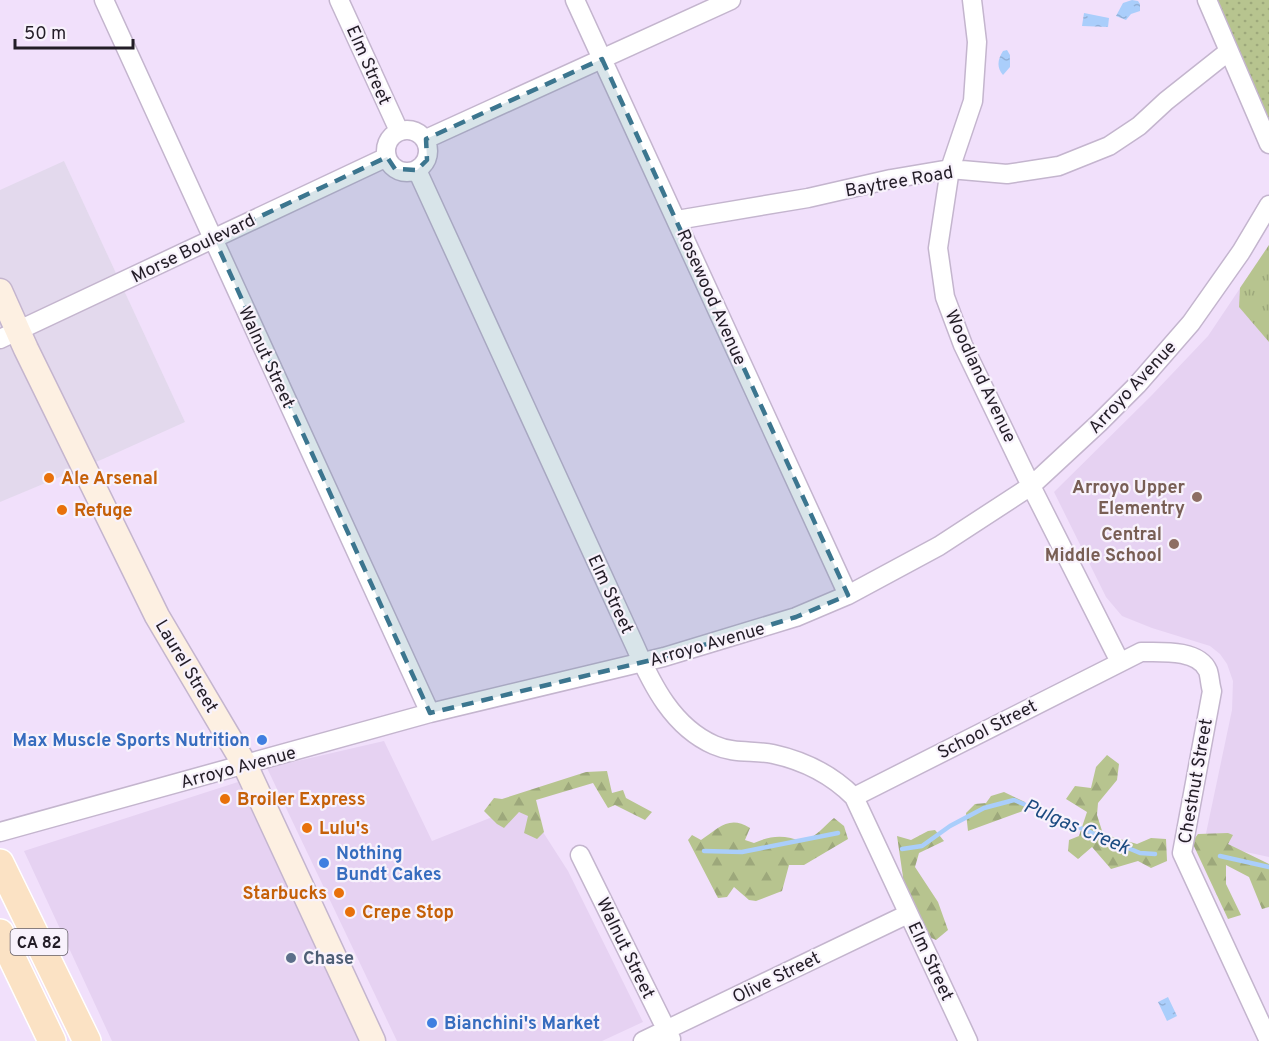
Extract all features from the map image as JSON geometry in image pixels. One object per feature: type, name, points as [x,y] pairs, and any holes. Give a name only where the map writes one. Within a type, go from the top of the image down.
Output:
[{"type":"main road","name":"CA 82","points":[[0,863],[87,1041]]},
{"type":"main road","name":"CA 82","points":[[0,933],[52,1041]]},
{"type":"street","name":"Walnut Street","points":[[105,0],[430,713]]},
{"type":"street","name":"Elm Street","points":[[339,0],[399,131]]},
{"type":"street","name":"Rosewood Avenue","points":[[575,0],[848,595]]},
{"type":"street","points":[[426,139],[731,0]]},
{"type":"street","name":"Woodland Avenue","points":[[972,0],[977,42],[973,101],[950,169],[938,248],[945,297],[963,345],[1120,662]]},
{"type":"street","points":[[1207,0],[1269,144]]},
{"type":"street","name":"Baytree Road","points":[[677,220],[808,198],[891,179],[950,169],[1006,174],[1059,166],[1108,146],[1139,126],[1166,101],[1229,51]]},
{"type":"street","points":[[414,130],[426,139],[427,160],[417,170],[410,172],[395,169],[387,157],[388,142],[399,131],[414,130]]},
{"type":"street","name":"Morse Boulevard","points":[[9,335],[387,157]]},
{"type":"street","name":"Elm Street","points":[[417,170],[658,693],[681,723],[714,745],[740,752],[773,754],[818,769],[837,780],[854,797],[968,1041]]},
{"type":"street","name":"Arroyo Avenue","points":[[0,832],[430,713],[642,662],[786,621],[848,595],[939,546],[1031,486],[1137,385],[1191,323],[1241,252],[1269,205]]},
{"type":"street","name":"Laurel Street","points":[[0,291],[9,335],[157,616],[245,765],[373,1041]]},
{"type":"street","name":"Chestnut Street","points":[[1120,662],[1141,652],[1175,652],[1193,657],[1207,669],[1212,691],[1182,853],[1269,1041]]},
{"type":"street","name":"School Street","points":[[854,797],[1120,662]]},
{"type":"street","name":"Walnut Street","points":[[580,855],[669,1035]]},
{"type":"street","name":"Olive Street","points":[[643,1041],[669,1035],[908,914]]},
{"type":"highlighted area","points":[[602,59],[848,595],[796,617],[664,657],[430,713],[214,238],[387,157],[395,169],[417,170],[427,160],[426,139]]},
{"type":"shaded area","points":[[64,161],[185,422],[0,502],[0,190]]},
{"type":"shaded area","name":"Central Middle School","points":[[1269,245],[1269,857],[1204,843],[1232,710],[1233,681],[1227,664],[1210,646],[1122,616],[1106,597],[1054,492],[1208,336]]},
{"type":"shaded area","points":[[384,741],[432,841],[525,804],[568,871],[643,1022],[602,1041],[397,1041],[267,768]]},
{"type":"shaded area","points":[[238,782],[360,1041],[112,1041],[24,851]]},
{"type":"green space","points":[[1207,0],[1269,0],[1269,144]]},
{"type":"green space","points":[[1269,245],[1269,342],[1239,307],[1240,288]]},
{"type":"green space","points":[[1107,755],[1119,764],[1117,780],[1098,803],[1097,815],[1103,834],[1137,844],[1151,838],[1166,839],[1167,861],[1151,868],[1138,861],[1111,869],[1092,847],[1078,859],[1068,851],[1069,840],[1079,836],[1087,812],[1066,799],[1075,786],[1091,788],[1096,767]]},
{"type":"green space","points":[[607,771],[612,793],[623,790],[626,798],[652,812],[645,820],[615,805],[608,808],[593,783],[536,800],[544,832],[537,839],[524,833],[528,816],[519,812],[504,828],[484,811],[494,798],[502,799],[586,772]]},
{"type":"green space","points":[[1004,792],[1025,802],[1023,811],[968,831],[966,813],[975,804],[986,803],[991,796]]},
{"type":"green space","points":[[834,818],[844,826],[848,839],[804,865],[789,865],[782,891],[756,901],[749,900],[734,887],[727,897],[718,898],[688,840],[692,835],[701,840],[724,825],[736,823],[750,828],[745,840],[754,843],[778,837],[803,842]]},
{"type":"green space","points":[[935,830],[944,841],[919,853],[915,867],[938,902],[948,930],[936,940],[925,935],[900,885],[903,877],[897,836],[911,840]]},
{"type":"green space","points":[[1228,833],[1233,835],[1228,844],[1269,864],[1269,907],[1262,909],[1249,877],[1226,865],[1226,884],[1241,915],[1228,919],[1192,842],[1198,834]]},
{"type":"water","points":[[1138,1],[1140,11],[1131,14],[1126,20],[1116,16],[1123,3]]},
{"type":"water","points":[[1084,13],[1109,18],[1108,27],[1082,26]]},
{"type":"water","points":[[1007,50],[1010,55],[1010,67],[1003,75],[999,69],[999,60],[1003,51]]},
{"type":"water","points":[[1168,997],[1177,1016],[1167,1021],[1158,1002]]},
{"type":"waterway","name":"Pulgas Creek","points":[[902,849],[922,846],[950,826],[984,808],[1014,800],[1140,853],[1155,854]]},
{"type":"waterway","name":"Pulgas Creek","points":[[704,851],[742,852],[838,833]]},
{"type":"waterway","name":"Pulgas Creek","points":[[1220,856],[1269,867]]},
{"type":"place","name":"Ale Arsenal","points":[[49,478]]},
{"type":"place","name":"Arroyo Upper Elementry","points":[[1197,497]]},
{"type":"place","name":"Refuge","points":[[62,510]]},
{"type":"place","name":"Central Middle School","points":[[1174,544]]},
{"type":"place","name":"Max Muscle Sports Nutrition","points":[[262,740]]},
{"type":"place","name":"Broiler Express","points":[[225,799]]},
{"type":"place","name":"Lulu's","points":[[307,828]]},
{"type":"place","name":"Nothing Bundt Cakes","points":[[324,863]]},
{"type":"place","name":"Starbucks","points":[[339,893]]},
{"type":"place","name":"Crepe Stop","points":[[350,912]]},
{"type":"place","name":"Chase","points":[[291,958]]},
{"type":"place","name":"Bianchini's Market","points":[[432,1023]]}]
